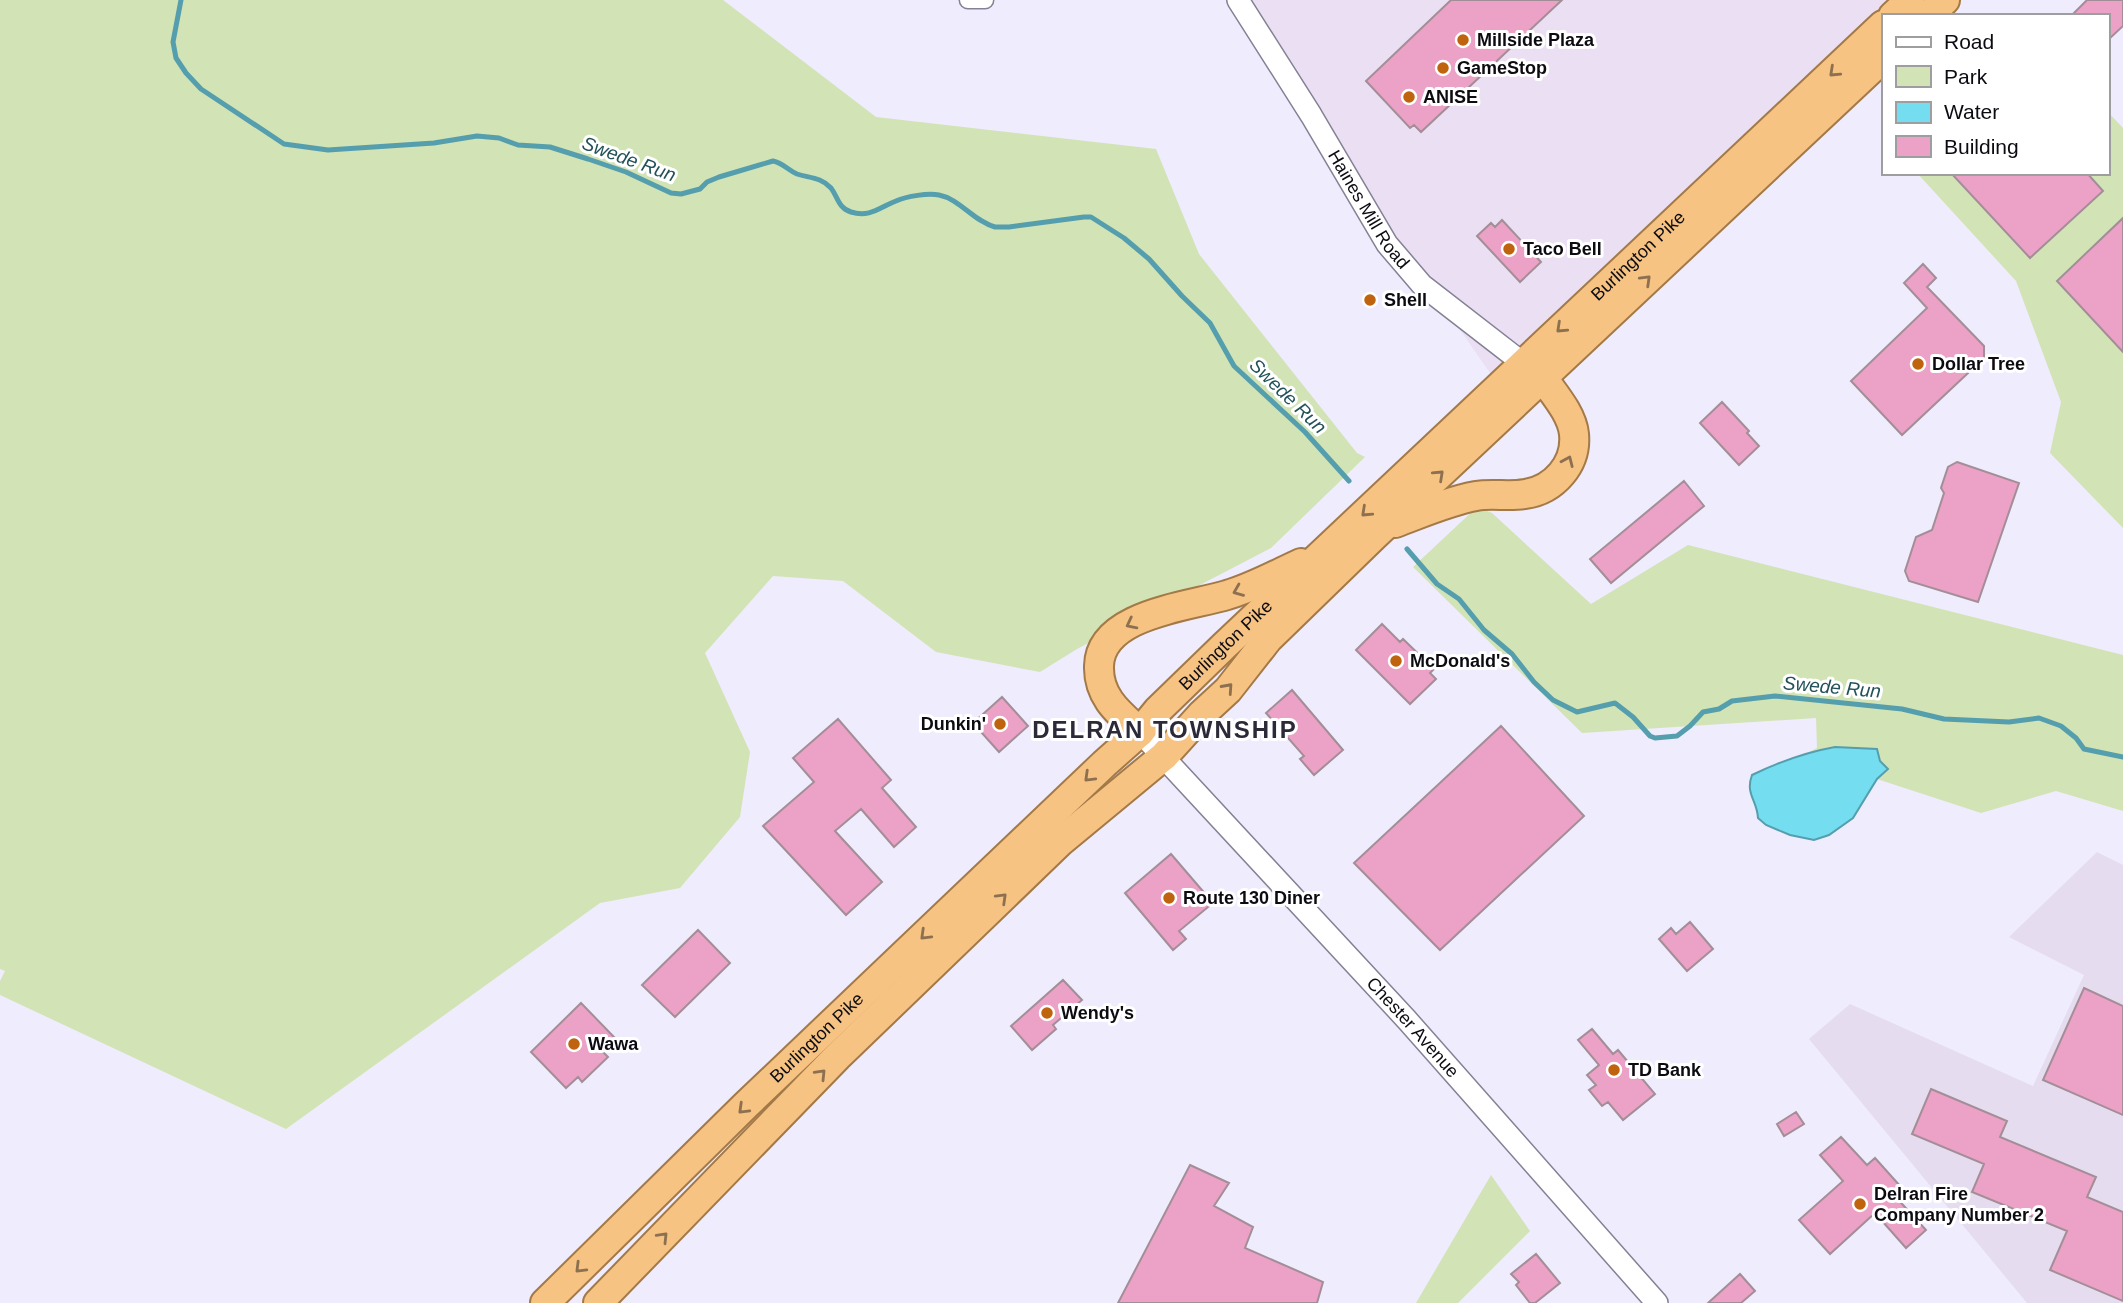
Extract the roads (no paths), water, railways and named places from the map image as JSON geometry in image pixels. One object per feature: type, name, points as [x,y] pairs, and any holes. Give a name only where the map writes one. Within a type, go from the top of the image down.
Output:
[{"type":"highway","points":[[1895,14],[1910,0]]},
{"type":"highway","points":[[1930,14],[1945,0]]},
{"type":"highway","name":"Burlington Pike","points":[[598,1303],[837,1057],[1060,842],[1164,756],[1228,690],[1268,639],[1382,527],[1533,371],[1882,26]]},
{"type":"highway","name":"Burlington Pike","points":[[545,1303],[747,1105],[1119,749],[1140,732],[1168,701],[1323,554],[1533,371],[1882,59]]},
{"type":"highway","points":[[1382,527],[1480,495],[1526,494],[1540,490],[1558,478],[1567,466],[1573,450],[1574,432],[1559,400],[1533,371]]},
{"type":"highway","points":[[1140,732],[1118,713],[1104,694],[1099,659],[1105,643],[1132,623],[1154,614],[1228,595],[1323,554]]},
{"type":"street","points":[[968,0],[985,0]]},
{"type":"street","name":"Haines Mill Road","points":[[1238,0],[1311,114],[1387,244],[1422,285],[1533,371]]},
{"type":"street","name":"Chester Avenue","points":[[1140,732],[1408,1020],[1657,1303]]},
{"type":"water","points":[[1835,747],[1877,749],[1880,761],[1888,769],[1877,779],[1853,818],[1829,835],[1814,840],[1790,835],[1766,825],[1758,818],[1750,787],[1752,775],[1793,758]]},
{"type":"waterway","name":"Swede Run","points":[[181,0],[173,42],[176,58],[186,73],[201,89],[284,144],[328,150],[434,143],[477,136],[499,138],[518,145],[550,147],[626,172],[671,193],[681,194],[700,189],[707,182],[719,177],[773,161],[797,174],[823,182],[831,188],[843,208],[851,212],[869,213],[896,201],[929,194],[947,197],[995,227],[1091,217],[1124,238],[1149,259],[1210,323],[1234,366],[1305,432],[1349,481]]},
{"type":"waterway","name":"Swede Run","points":[[1407,549],[1437,584],[1459,599],[1484,630],[1512,654],[1534,682],[1553,700],[1577,712],[1615,703],[1655,738],[1677,736],[1703,712],[1719,709],[1732,701],[1775,696],[1902,709],[1944,719],[2009,722],[2039,718],[2061,726],[2076,738],[2084,749],[2123,757]]},
{"type":"place","name":"Millside Plaza","points":[[1463,40]]},
{"type":"place","name":"GameStop","points":[[1443,68]]},
{"type":"place","name":"ANISE","points":[[1409,97]]},
{"type":"place","name":"Taco Bell","points":[[1509,249]]},
{"type":"place","name":"Shell","points":[[1370,300]]},
{"type":"place","name":"Dollar Tree","points":[[1918,364]]},
{"type":"place","name":"McDonald's","points":[[1396,661]]},
{"type":"place","name":"Dunkin'","points":[[1000,724]]},
{"type":"place","name":"Route 130 Diner","points":[[1169,898]]},
{"type":"place","name":"Wendy's","points":[[1047,1013]]},
{"type":"place","name":"Wawa","points":[[574,1044]]},
{"type":"place","name":"TD Bank","points":[[1614,1070]]},
{"type":"place","name":"Delran Fire Company Number 2","points":[[1860,1204]]},
{"type":"district","name":"DELRAN TOWNSHIP","points":[[1165,729]]}]
